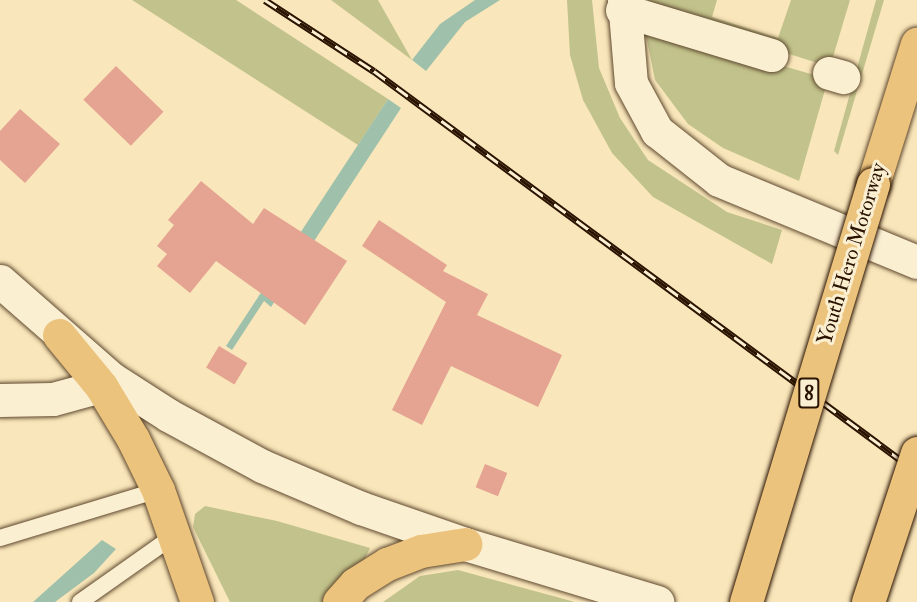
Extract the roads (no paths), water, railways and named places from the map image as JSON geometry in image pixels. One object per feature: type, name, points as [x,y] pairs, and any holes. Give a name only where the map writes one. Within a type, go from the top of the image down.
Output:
[{"type":"highway","name":"Youth Hero Motorway","points":[[746,602],[917,44]]},
{"type":"highway","points":[[59,335],[101,386],[158,490],[197,602]]},
{"type":"highway","points":[[868,602],[917,453]]},
{"type":"highway","points":[[339,602],[356,584],[387,564],[422,551],[465,544]]},
{"type":"main road","points":[[771,55],[623,5],[631,83],[657,131],[719,180],[917,262]]},
{"type":"main road","points":[[0,281],[59,335],[168,416],[262,466],[361,508],[465,544],[657,602]]},
{"type":"main road","points":[[0,400],[53,399],[101,386]]},
{"type":"lane","points":[[0,538],[158,490]]},
{"type":"lane","points":[[80,602],[175,535]]},
{"type":"railway","points":[[265,0],[374,71],[917,472]]}]
